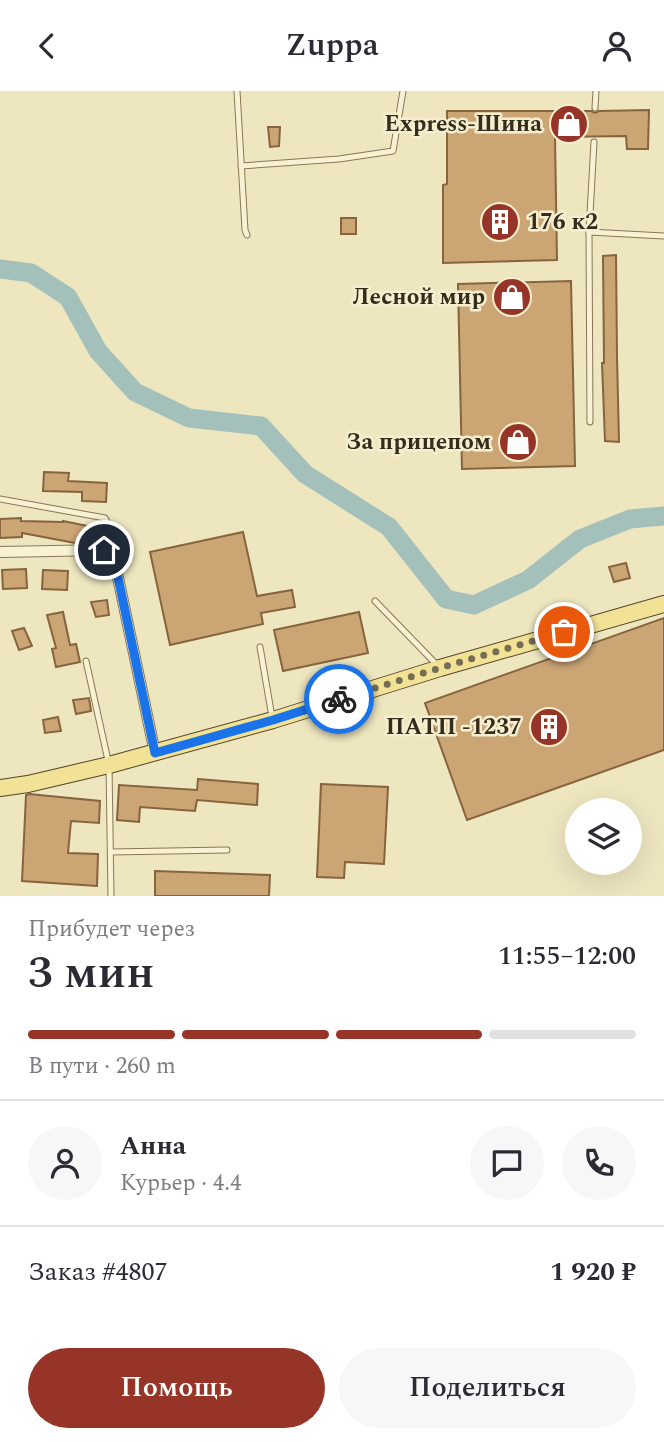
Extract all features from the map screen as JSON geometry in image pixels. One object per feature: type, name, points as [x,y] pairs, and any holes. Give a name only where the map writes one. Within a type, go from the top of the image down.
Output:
[{"type":"main road","points":[[0,788],[28,784],[155,753],[664,604]]},
{"type":"street","points":[[0,552],[104,550],[112,556],[155,753]]},
{"type":"lane","points":[[237,91],[247,235]]},
{"type":"lane","points":[[241,166],[340,159],[393,151],[403,91]]},
{"type":"lane","points":[[595,108],[596,91]]},
{"type":"lane","points":[[590,422],[589,232],[594,142]]},
{"type":"lane","points":[[589,232],[664,236]]},
{"type":"lane","points":[[0,499],[106,518],[111,529],[104,550]]},
{"type":"lane","points":[[375,601],[440,668]]},
{"type":"lane","points":[[260,647],[273,720]]},
{"type":"lane","points":[[86,661],[109,765],[111,896]]},
{"type":"lane","points":[[111,852],[227,849]]},
{"type":"building","name":"176 к2","points":[[649,110],[648,149],[627,149],[626,136],[555,137],[557,260],[443,263],[447,111],[595,113]]},
{"type":"building","points":[[268,127],[280,127],[279,146],[270,147]]},
{"type":"building","points":[[341,218],[356,218],[356,234],[341,234]]},
{"type":"building","points":[[616,255],[619,442],[605,441],[602,363],[603,256]]},
{"type":"building","points":[[571,281],[575,466],[462,469],[458,284]]},
{"type":"building","points":[[44,472],[69,473],[68,481],[107,483],[106,502],[82,501],[82,492],[43,491]]},
{"type":"building","points":[[21,518],[21,521],[63,521],[88,526],[84,543],[22,533],[22,537],[0,538],[0,519]]},
{"type":"building","points":[[243,532],[257,596],[292,590],[295,607],[261,613],[263,624],[170,645],[150,552]]},
{"type":"building","points":[[626,563],[630,578],[614,582],[609,567]]},
{"type":"building","points":[[26,569],[27,588],[3,589],[2,570]]},
{"type":"building","points":[[43,570],[68,571],[67,590],[42,589]]},
{"type":"building","points":[[107,600],[109,615],[96,617],[91,602]]},
{"type":"building","points":[[63,612],[70,645],[76,644],[80,662],[56,667],[52,649],[56,648],[47,615]]},
{"type":"building","points":[[359,612],[368,653],[283,671],[274,630]]},
{"type":"building","name":"ПАТП -1237","points":[[664,618],[664,750],[467,820],[425,703]]},
{"type":"building","points":[[24,628],[32,646],[19,650],[12,631]]},
{"type":"building","points":[[89,698],[91,711],[76,714],[73,700]]},
{"type":"building","points":[[58,717],[61,731],[45,733],[43,720]]},
{"type":"building","points":[[198,779],[258,784],[257,805],[197,800],[195,811],[140,807],[139,822],[117,820],[119,785],[197,790]]},
{"type":"building","points":[[321,784],[388,787],[384,864],[345,862],[344,878],[317,877]]},
{"type":"building","points":[[26,795],[100,801],[99,823],[71,821],[68,853],[98,854],[97,886],[22,881]]},
{"type":"building","points":[[155,871],[270,875],[269,896],[155,896]]},
{"type":"waterway","points":[[0,269],[31,273],[68,297],[98,351],[135,392],[189,418],[261,426],[305,474],[389,527],[446,599],[474,605],[528,580],[580,539],[630,519],[664,516]]},
{"type":"way so far","points":[[339,699],[564,632]]},
{"type":"place","name":"Express-Шина","points":[[569,124]]},
{"type":"place","name":"176 к2","points":[[500,222]]},
{"type":"place","name":"Лесной мир","points":[[512,297]]},
{"type":"place","name":"За прицепом","points":[[518,442]]},
{"type":"place","name":"ПАТП -1237","points":[[549,727]]},
{"type":"route","points":[[104,550],[112,556],[116,568],[155,753],[339,699]]}]
